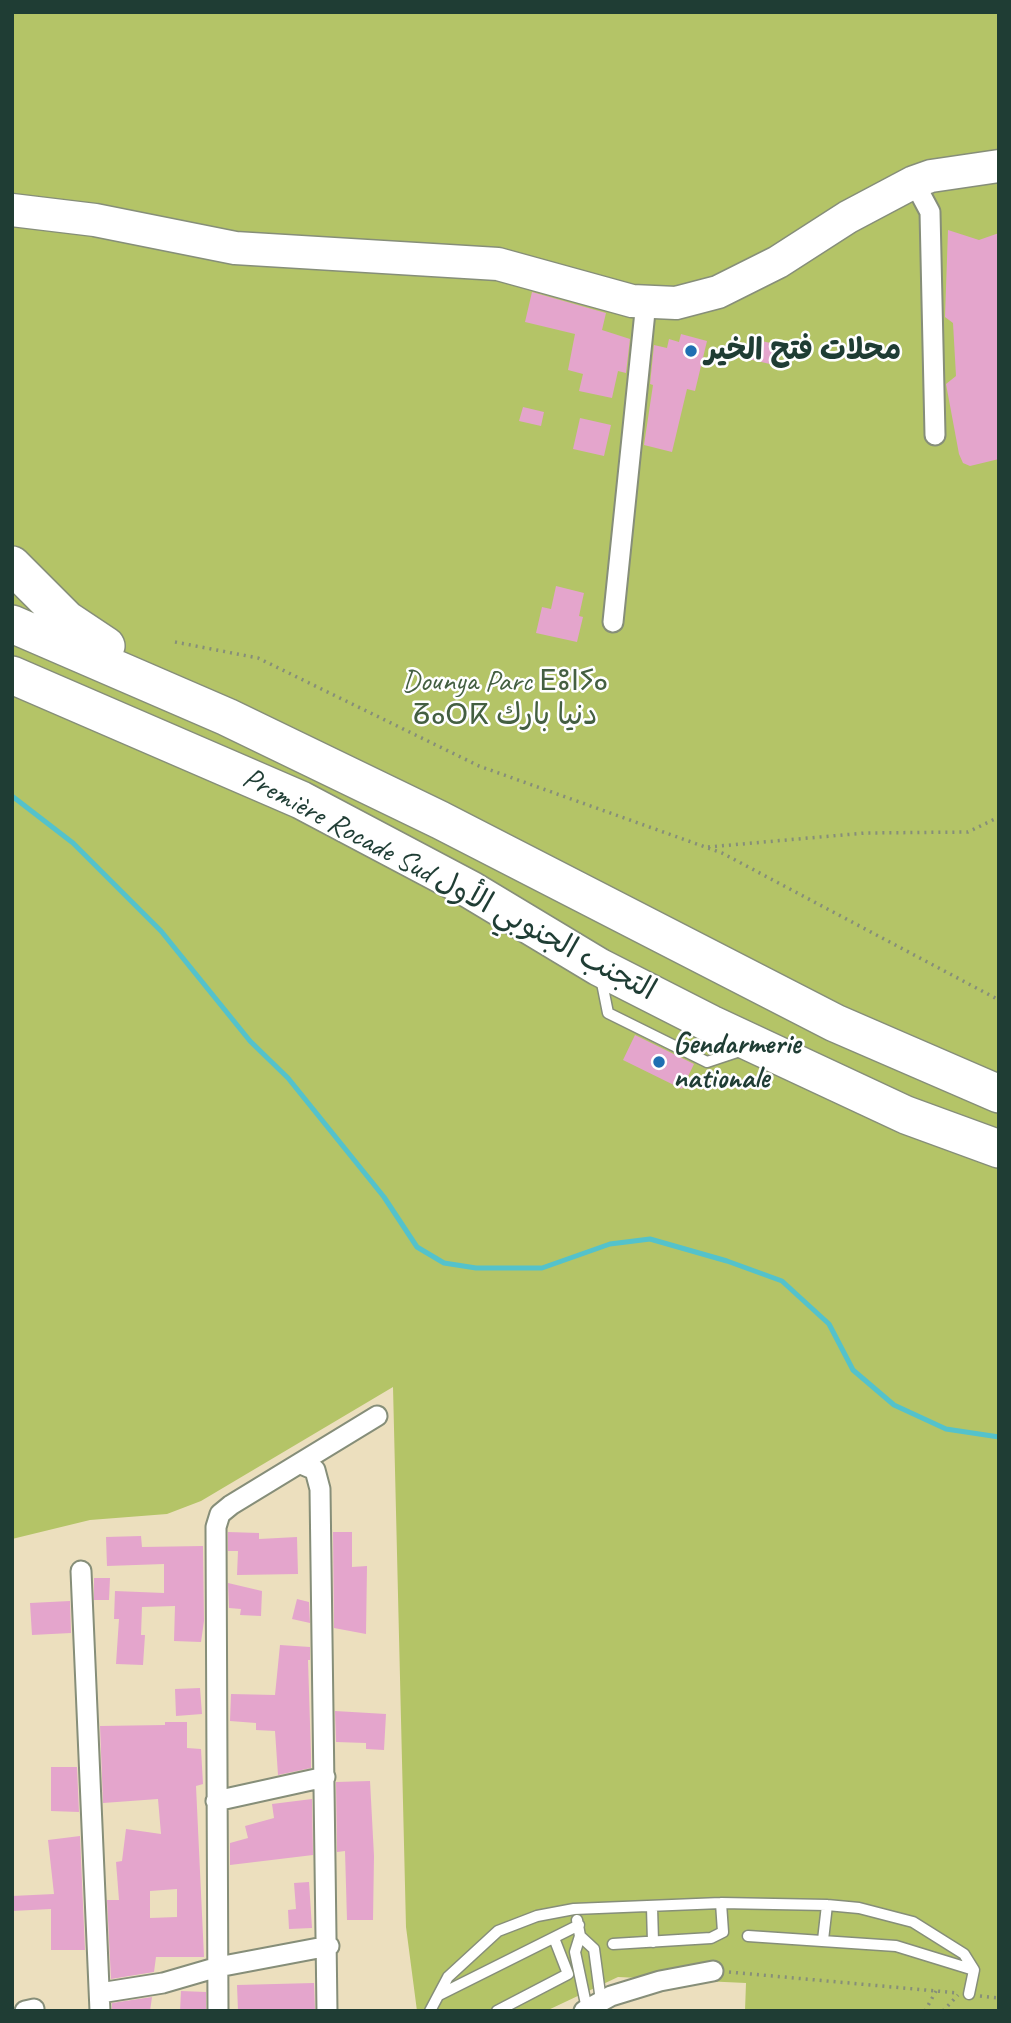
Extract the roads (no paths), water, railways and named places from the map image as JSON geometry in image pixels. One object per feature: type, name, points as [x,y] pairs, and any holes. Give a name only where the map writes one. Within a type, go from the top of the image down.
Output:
[{"type":"highway","points":[[12,565],[66,620],[227,717]]},
{"type":"highway","name":"Première Rocade Sud التجنب الجنوبي الأول","points":[[12,624],[227,717],[440,820],[835,1023],[999,1094]]},
{"type":"highway","name":"Première Rocade Sud التجنب الجنوبي الأول","points":[[12,675],[301,800],[471,890],[599,967],[758,1046],[906,1115],[999,1149]]},
{"type":"main road","points":[[12,210],[95,220],[235,248],[498,264],[632,301],[676,303],[718,292],[778,262],[848,217],[914,182],[931,176],[999,166]]},
{"type":"street","points":[[914,182],[930,212],[935,435]]},
{"type":"street","points":[[613,622],[646,302]]},
{"type":"street","points":[[218,2011],[216,1527],[220,1514],[231,1505],[377,1416]]},
{"type":"street","points":[[301,1464],[315,1470],[320,1489],[329,1947],[327,2011]]},
{"type":"street","points":[[81,1571],[100,2002],[218,1967],[329,1947]]},
{"type":"street","points":[[216,1801],[325,1777]]},
{"type":"street","points":[[599,2005],[660,1981],[713,1971]]},
{"type":"lane","points":[[613,1944],[711,1938],[723,1932],[721,1903]]},
{"type":"lane","points":[[429,2011],[448,1977],[498,1931],[537,1916],[574,1909],[721,1903],[859,1908],[912,1922],[964,1954],[974,1970]]},
{"type":"lane","points":[[823,1940],[827,1905]]},
{"type":"lane","points":[[652,1907],[653,1942]]},
{"type":"lane","points":[[574,1909],[580,1930],[594,1949],[599,2005]]},
{"type":"lane","points":[[438,1996],[554,1938],[580,1930]]},
{"type":"lane","points":[[580,1930],[575,1952],[599,2005]]},
{"type":"lane","points":[[748,1936],[895,1946],[974,1970]]},
{"type":"lane","points":[[497,2011],[568,1975],[554,1938]]},
{"type":"lane","points":[[471,1957],[479,1976]]},
{"type":"lane","points":[[964,1994],[974,1970]]},
{"type":"waterway","points":[[12,796],[73,843],[161,931],[250,1041],[288,1078],[384,1197],[417,1247],[444,1263],[476,1268],[542,1268],[610,1244],[650,1239],[727,1261],[782,1281],[829,1324],[853,1370],[894,1405],[946,1429],[999,1437]]},
{"type":"place","name":"محلات فتح الخير","points":[[691,351]]},
{"type":"place","name":"Gendarmerie nationale","points":[[659,1062]]},
{"type":"park label","name":"Dounya Parc ⴹⵓⵏⵢⴰ ⵒⴰⵔⴽ دنيا بارك","points":[[505,699]]}]
